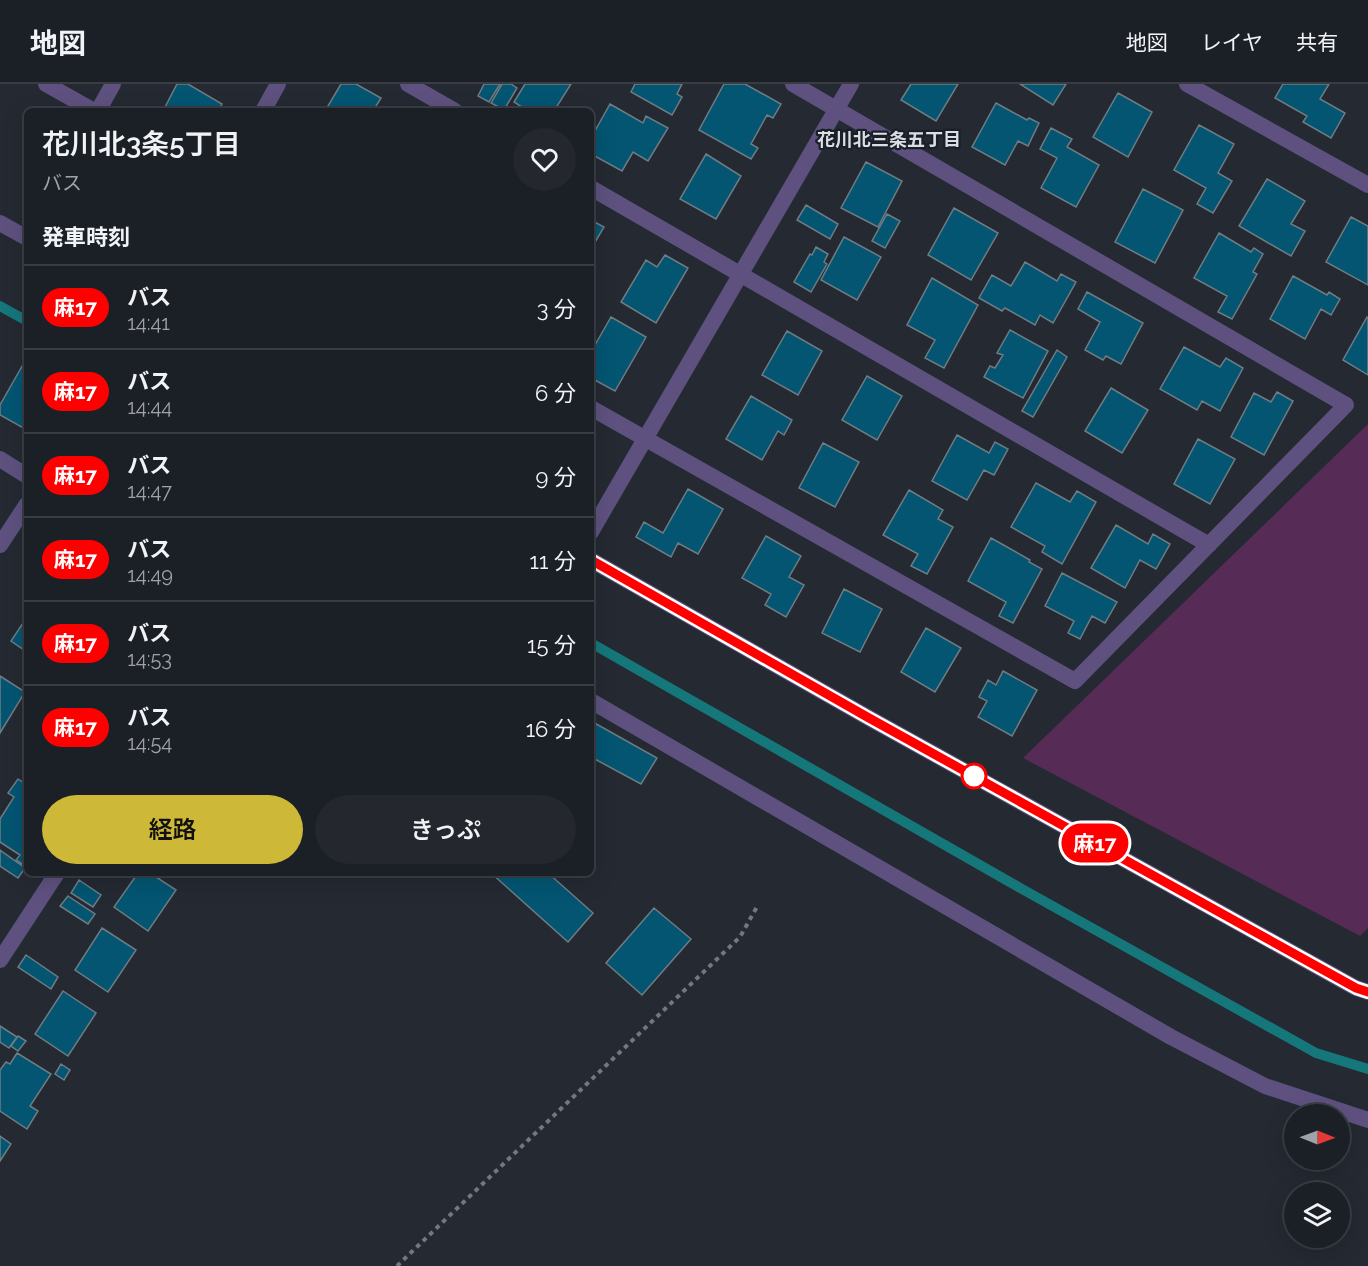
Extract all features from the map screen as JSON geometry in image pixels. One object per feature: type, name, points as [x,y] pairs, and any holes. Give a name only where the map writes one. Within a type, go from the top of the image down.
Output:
[{"type":"street","points":[[46,84],[89,108]]},
{"type":"street","points":[[100,108],[113,84]]},
{"type":"street","points":[[265,108],[278,84]]},
{"type":"street","points":[[408,84],[450,108]]},
{"type":"street","points":[[594,410],[1075,681],[1346,405],[793,84]]},
{"type":"street","points":[[594,527],[850,84]]},
{"type":"street","points":[[1187,84],[1368,185]]},
{"type":"street","points":[[594,190],[1209,544]]},
{"type":"street","points":[[0,223],[24,236]]},
{"type":"street","points":[[0,459],[24,474]]},
{"type":"street","points":[[0,545],[24,509]]},
{"type":"street","points":[[594,562],[869,718],[1356,988],[1368,992]]},
{"type":"street","points":[[594,703],[1171,1037],[1265,1086],[1368,1120]]},
{"type":"street","points":[[0,960],[55,876]]},
{"type":"path","points":[[398,1266],[740,937],[758,905]]},
{"type":"shaded area","points":[[1368,424],[1368,928],[1360,936],[1023,758]]},
{"type":"building","points":[[177,84],[188,84],[222,104],[220,108],[165,108]]},
{"type":"building","points":[[341,84],[356,84],[381,98],[375,108],[327,108]]},
{"type":"building","points":[[484,84],[500,84],[489,102],[478,96]]},
{"type":"building","points":[[502,84],[511,84],[517,88],[505,108],[491,103]]},
{"type":"building","points":[[525,84],[571,84],[556,108],[523,108],[514,102]]},
{"type":"building","points":[[635,84],[682,84],[677,94],[682,97],[672,115],[631,92]]},
{"type":"building","points":[[724,84],[745,84],[781,104],[773,118],[767,115],[751,144],[758,148],[751,159],[699,130]]},
{"type":"building","points":[[911,84],[958,84],[936,121],[901,100]]},
{"type":"building","points":[[1020,84],[1066,84],[1053,105]]},
{"type":"building","points":[[1283,84],[1329,84],[1320,99],[1345,113],[1331,138],[1303,122],[1307,116],[1275,98]]},
{"type":"building","points":[[1118,93],[1152,112],[1128,157],[1093,137]]},
{"type":"building","points":[[996,103],[1027,120],[1029,118],[1039,123],[1028,146],[1018,141],[1005,165],[972,147]]},
{"type":"building","points":[[610,104],[643,123],[646,116],[668,128],[648,161],[633,152],[622,171],[594,156],[594,133]]},
{"type":"building","points":[[1199,125],[1234,144],[1218,173],[1232,181],[1213,213],[1197,204],[1206,188],[1174,170]]},
{"type":"building","points":[[1051,128],[1072,139],[1067,147],[1099,165],[1076,207],[1041,188],[1057,158],[1040,149]]},
{"type":"building","points":[[706,154],[741,176],[716,219],[680,199]]},
{"type":"building","points":[[866,162],[902,181],[878,227],[841,208]]},
{"type":"building","points":[[1267,179],[1305,201],[1291,224],[1305,231],[1291,256],[1239,226]]},
{"type":"building","points":[[1143,189],[1183,210],[1155,263],[1115,242]]},
{"type":"building","points":[[806,205],[838,224],[830,239],[797,220]]},
{"type":"building","points":[[954,208],[998,233],[971,280],[928,255]]},
{"type":"building","points":[[887,214],[900,221],[885,248],[872,241]]},
{"type":"building","points":[[1351,217],[1368,226],[1368,285],[1326,262]]},
{"type":"building","points":[[594,222],[604,227],[594,244]]},
{"type":"building","points":[[1219,233],[1251,252],[1254,248],[1263,254],[1253,272],[1257,274],[1232,319],[1218,312],[1227,296],[1194,278]]},
{"type":"building","points":[[844,237],[881,257],[857,300],[821,280]]},
{"type":"building","points":[[816,247],[828,254],[824,262],[827,264],[811,292],[794,282]]},
{"type":"building","points":[[665,255],[688,268],[656,323],[621,302],[646,260],[657,267]]},
{"type":"building","points":[[1025,262],[1057,281],[1061,274],[1076,282],[1053,323],[1040,315],[1035,325],[1005,308],[1002,311],[979,298],[992,275],[1011,286]]},
{"type":"building","points":[[1293,276],[1327,295],[1329,292],[1340,299],[1331,315],[1321,309],[1305,339],[1270,319]]},
{"type":"building","points":[[932,278],[978,305],[944,368],[925,358],[935,340],[907,325]]},
{"type":"building","points":[[1087,292],[1143,323],[1121,364],[1106,356],[1103,360],[1085,350],[1100,322],[1078,309]]},
{"type":"building","points":[[611,317],[646,337],[615,391],[594,380],[594,347]]},
{"type":"building","points":[[1368,318],[1368,375],[1343,360]]},
{"type":"building","points":[[1010,330],[1048,351],[1023,398],[984,377],[990,366],[995,368],[1003,355],[997,353]]},
{"type":"building","points":[[787,331],[822,351],[798,395],[762,375]]},
{"type":"building","points":[[1184,347],[1220,367],[1226,358],[1243,368],[1220,411],[1202,401],[1197,410],[1160,389]]},
{"type":"building","points":[[1057,350],[1067,357],[1033,417],[1022,411]]},
{"type":"building","points":[[24,363],[24,428],[0,415],[0,405]]},
{"type":"building","points":[[867,376],[902,396],[877,440],[842,420]]},
{"type":"building","points":[[1111,388],[1148,410],[1122,453],[1085,431]]},
{"type":"building","points":[[1277,392],[1293,401],[1264,455],[1231,437],[1254,393],[1271,402]]},
{"type":"building","points":[[751,396],[792,420],[784,435],[778,431],[762,460],[726,439]]},
{"type":"building","points":[[957,435],[989,453],[995,442],[1008,449],[994,475],[984,470],[967,500],[932,481]]},
{"type":"building","points":[[1198,439],[1235,459],[1210,504],[1174,484]]},
{"type":"building","points":[[823,443],[859,462],[835,507],[799,488]]},
{"type":"building","points":[[1036,483],[1070,502],[1077,491],[1096,502],[1062,564],[1042,552],[1045,546],[1011,527]]},
{"type":"building","points":[[688,489],[723,509],[698,554],[678,543],[671,557],[636,537],[644,522],[663,533]]},
{"type":"building","points":[[909,490],[943,510],[938,519],[953,527],[927,574],[911,566],[918,554],[883,535]]},
{"type":"building","points":[[1116,525],[1148,544],[1153,534],[1170,544],[1156,569],[1140,560],[1125,588],[1091,568]]},
{"type":"building","points":[[766,536],[801,556],[789,577],[804,585],[786,617],[765,605],[771,594],[742,578]]},
{"type":"building","points":[[991,538],[1042,569],[1013,623],[999,616],[1006,602],[968,581]]},
{"type":"building","points":[[1062,573],[1117,602],[1105,623],[1092,616],[1080,639],[1068,633],[1074,621],[1045,606]]},
{"type":"building","points":[[844,589],[882,609],[860,652],[822,633]]},
{"type":"building","points":[[24,622],[24,650],[11,641]]},
{"type":"building","points":[[926,628],[961,648],[935,692],[901,672]]},
{"type":"building","points":[[1003,671],[1037,690],[1012,736],[978,717],[987,701],[979,697],[988,680],[996,685]]},
{"type":"building","points":[[0,676],[24,691],[24,694],[0,733]]},
{"type":"building","points":[[594,723],[657,758],[641,784],[594,759]]},
{"type":"building","points":[[18,779],[24,783],[24,865],[16,860],[20,855],[0,842],[0,819],[14,797],[8,793]]},
{"type":"building","points":[[0,850],[24,869],[18,878],[0,866]]},
{"type":"building","points":[[136,876],[155,876],[176,890],[148,931],[114,907]]},
{"type":"building","points":[[494,876],[551,876],[593,913],[568,942]]},
{"type":"building","points":[[79,880],[101,895],[93,907],[71,893]]},
{"type":"building","points":[[68,896],[95,914],[88,924],[60,906]]},
{"type":"building","points":[[654,908],[691,939],[642,995],[606,963]]},
{"type":"building","points":[[102,928],[136,950],[108,992],[75,970]]},
{"type":"building","points":[[26,955],[58,977],[51,989],[18,967]]},
{"type":"building","points":[[63,991],[96,1013],[68,1056],[35,1034]]},
{"type":"building","points":[[0,1026],[17,1037],[9,1048],[0,1042]]},
{"type":"building","points":[[18,1036],[26,1041],[18,1051],[11,1046]]},
{"type":"building","points":[[17,1053],[51,1074],[30,1106],[38,1111],[27,1129],[0,1111],[0,1070],[6,1062],[10,1064]]},
{"type":"building","points":[[61,1064],[70,1070],[64,1080],[55,1074]]},
{"type":"building","points":[[0,1136],[11,1144],[0,1161]]},
{"type":"waterway","points":[[0,306],[24,319]]},
{"type":"waterway","points":[[594,645],[1022,889],[1316,1053],[1368,1069]]},
{"type":"bus line","name":"麻17","points":[[594,562],[869,718],[1356,988],[1368,992]]},
{"type":"district","name":"花川北三条五丁目","points":[[889,139]]}]
